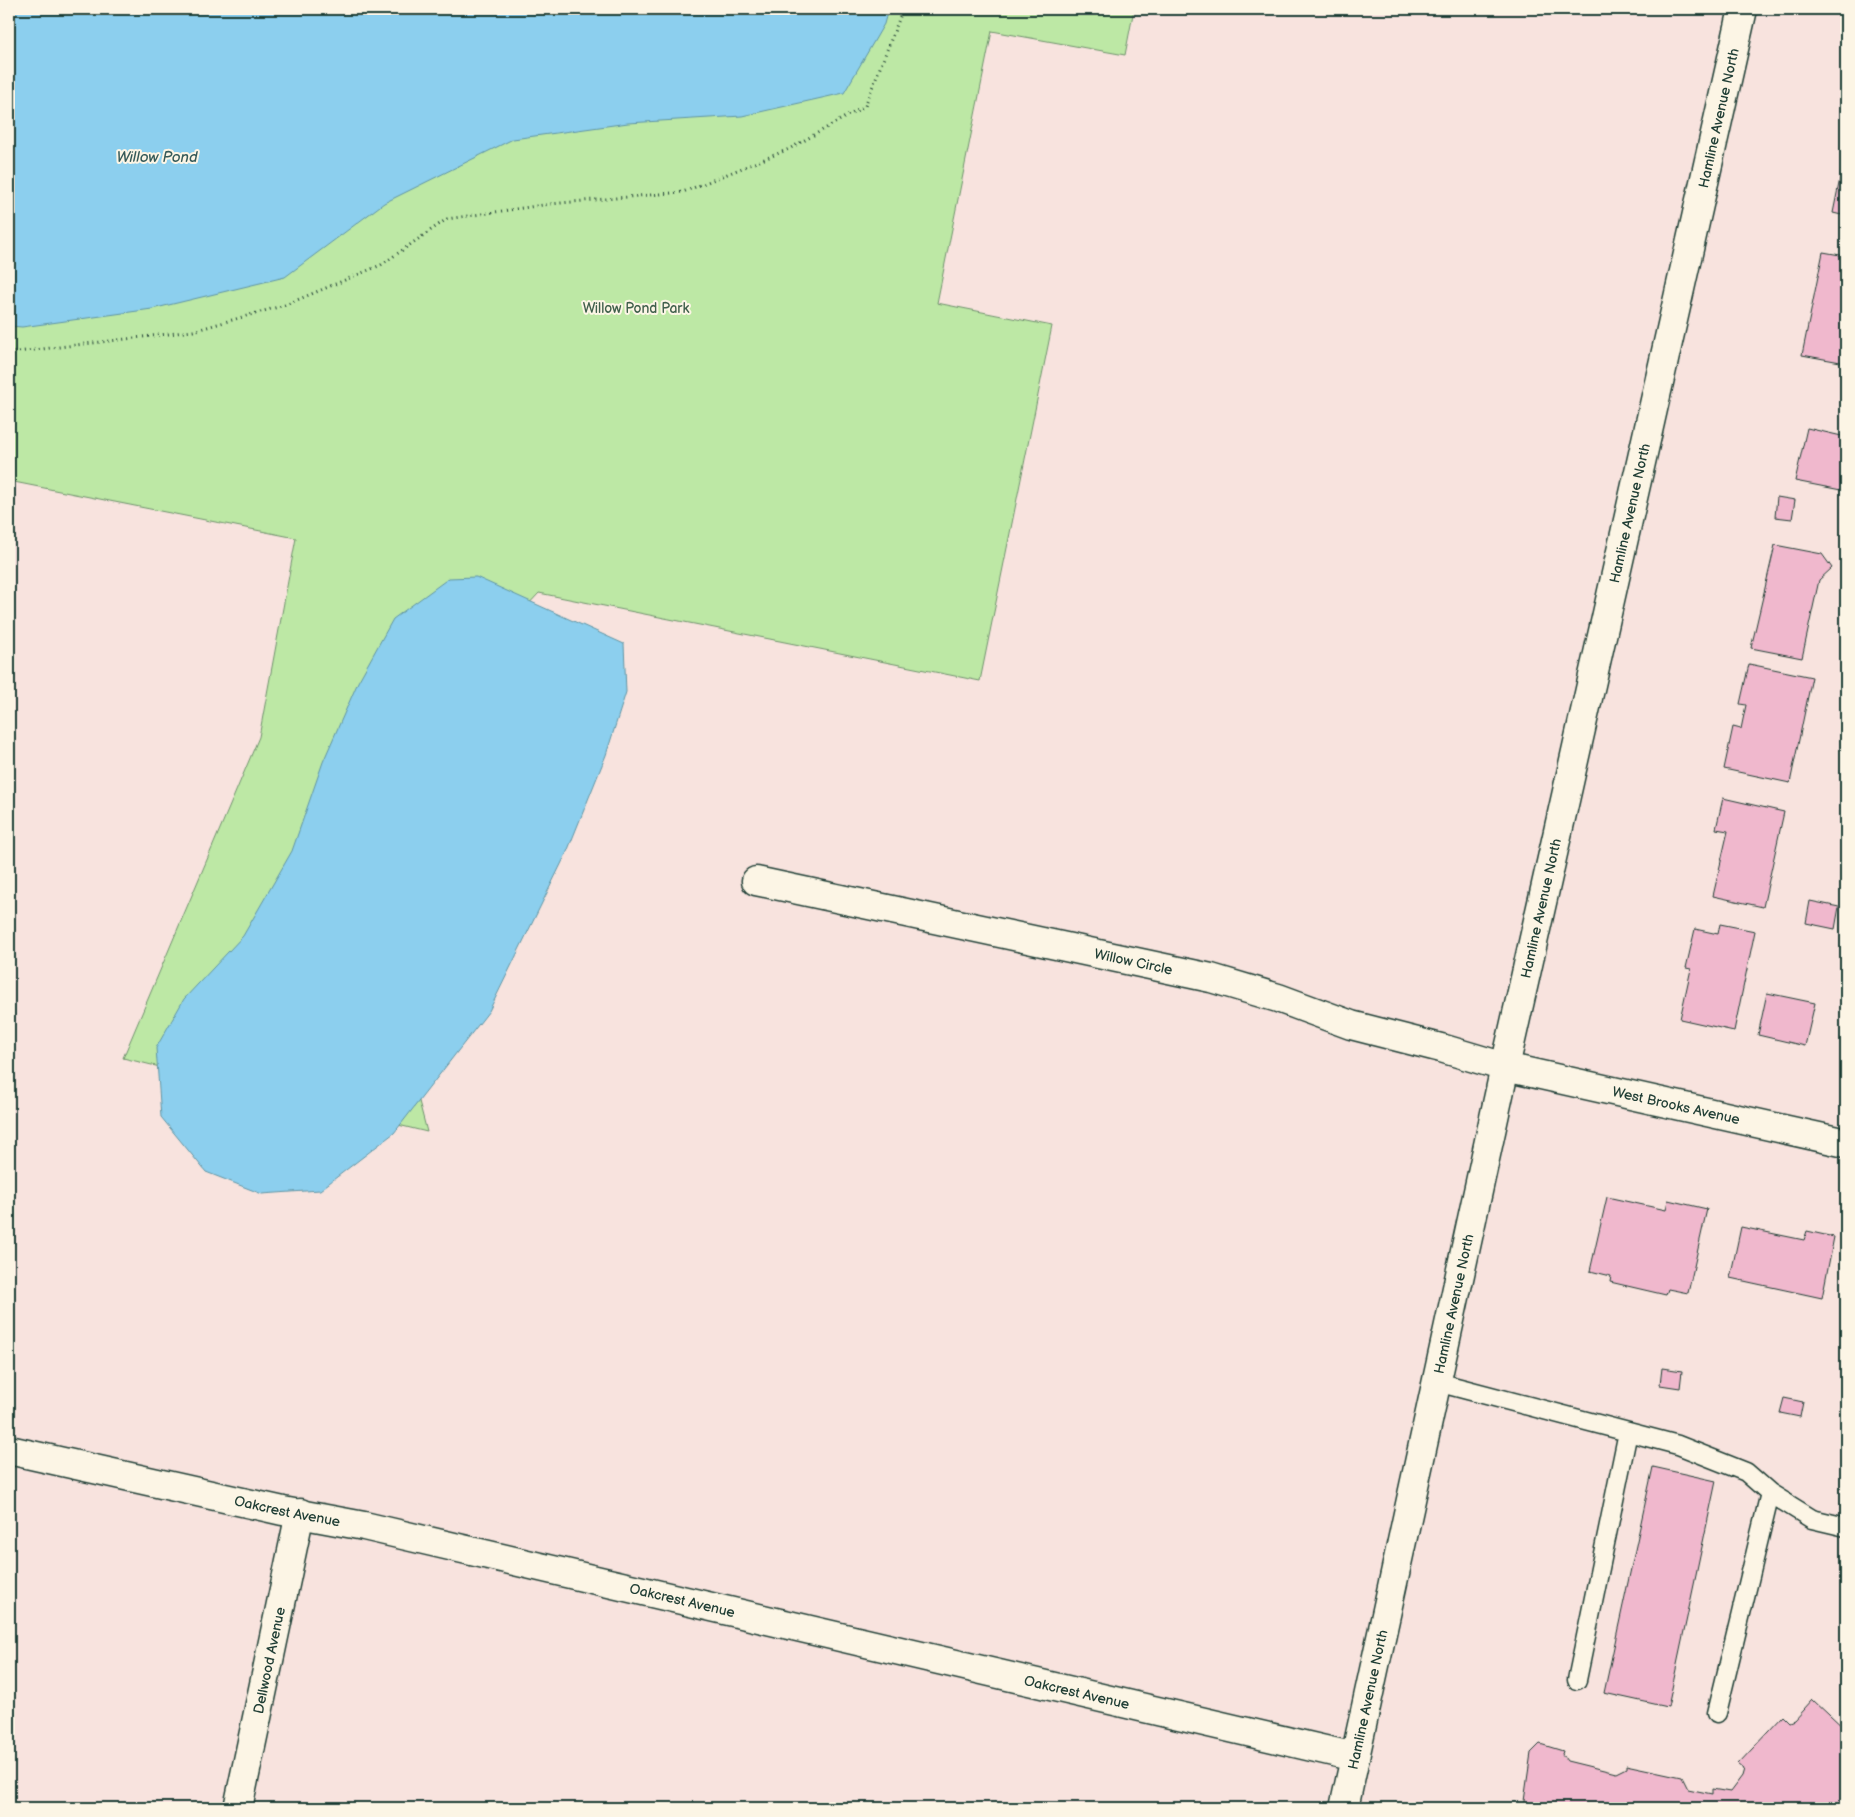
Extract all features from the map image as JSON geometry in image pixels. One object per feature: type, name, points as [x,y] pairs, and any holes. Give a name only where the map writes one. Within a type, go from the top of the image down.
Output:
[{"type":"street","name":"Hamline Avenue North","points":[[1344,1808],[1505,1067],[1743,9]]},
{"type":"street","name":"Willow Circle","points":[[756,881],[1211,978],[1278,998],[1351,1025],[1505,1067]]},
{"type":"street","name":"West Brooks Avenue","points":[[1505,1067],[1846,1143]]},
{"type":"street","name":"Oakcrest Avenue","points":[[9,1450],[283,1511],[364,1526],[1355,1757]]},
{"type":"street","name":"Dellwood Avenue","points":[[238,1808],[300,1513]]},
{"type":"lane","points":[[1437,1382],[1678,1445],[1746,1472],[1770,1493],[1812,1520],[1846,1527]]},
{"type":"lane","points":[[1577,1680],[1628,1432]]},
{"type":"lane","points":[[1717,1713],[1770,1493]]},
{"type":"path","points":[[9,353],[193,331],[285,305],[381,265],[447,219],[550,204],[683,192],[789,149],[865,106],[903,9]]},
{"type":"green space","name":"Willow Pond Park","points":[[9,9],[1134,9],[1125,55],[992,31],[937,303],[1052,326],[980,681],[539,593],[471,666],[388,982],[427,1132],[123,1058],[259,737],[296,538],[9,481]]},
{"type":"water","name":"Willow Pond","points":[[9,9],[888,9],[884,24],[844,93],[742,116],[628,123],[513,139],[384,203],[285,277],[152,309],[22,327],[9,326]]},
{"type":"water","points":[[476,577],[624,644],[626,692],[606,755],[567,852],[489,1011],[394,1133],[320,1190],[262,1194],[206,1172],[161,1117],[156,1048],[184,999],[243,936],[292,851],[323,762],[358,682],[393,619],[449,578]]},
{"type":"building","points":[[1846,149],[1846,216],[1833,213]]},
{"type":"building","points":[[1823,252],[1846,256],[1846,363],[1802,355]]},
{"type":"building","points":[[1807,428],[1846,437],[1846,491],[1795,481]]},
{"type":"building","points":[[1777,497],[1795,500],[1792,519],[1775,517]]},
{"type":"building","points":[[1775,545],[1822,554],[1832,568],[1819,580],[1802,658],[1751,648]]},
{"type":"building","points":[[1749,664],[1812,677],[1790,783],[1724,769],[1733,727],[1741,729],[1746,705],[1740,704]]},
{"type":"building","points":[[1723,798],[1784,812],[1763,907],[1713,896],[1728,831],[1716,829]]},
{"type":"building","points":[[1810,901],[1839,907],[1835,929],[1806,923]]},
{"type":"building","points":[[1720,924],[1755,931],[1734,1031],[1680,1019],[1691,969],[1686,968],[1695,929],[1718,934]]},
{"type":"building","points":[[1846,952],[1846,967],[1842,966]]},
{"type":"building","points":[[1767,993],[1815,1003],[1805,1046],[1758,1035]]},
{"type":"building","points":[[1607,1197],[1666,1210],[1668,1200],[1707,1209],[1688,1293],[1668,1289],[1666,1295],[1610,1282],[1611,1276],[1590,1271]]},
{"type":"building","points":[[1741,1227],[1804,1240],[1807,1231],[1834,1237],[1822,1298],[1730,1278]]},
{"type":"building","points":[[1662,1368],[1682,1371],[1680,1388],[1660,1385]]},
{"type":"building","points":[[1784,1398],[1803,1402],[1800,1417],[1780,1413]]},
{"type":"building","points":[[1653,1467],[1716,1481],[1668,1707],[1604,1693]]},
{"type":"building","points":[[1813,1699],[1846,1730],[1846,1808],[1523,1808],[1531,1753],[1540,1744],[1563,1751],[1562,1754],[1567,1761],[1616,1773],[1626,1768],[1626,1765],[1682,1777],[1688,1789],[1712,1794],[1712,1789],[1730,1792],[1742,1776],[1744,1769],[1738,1764],[1783,1716],[1789,1722],[1794,1720]]}]
